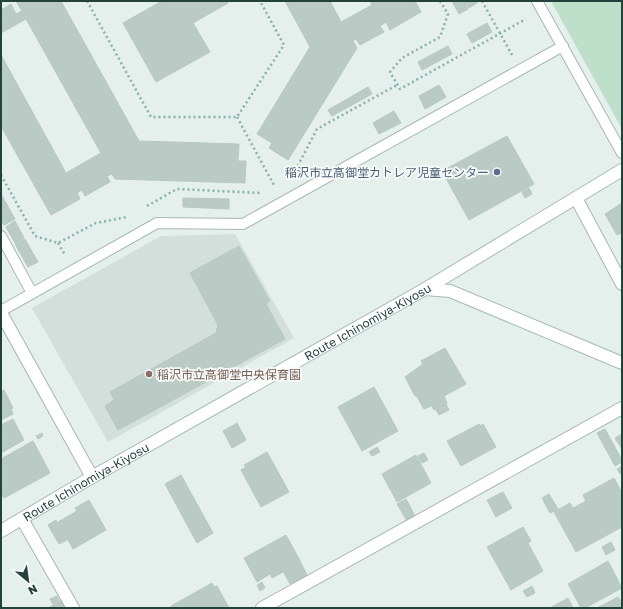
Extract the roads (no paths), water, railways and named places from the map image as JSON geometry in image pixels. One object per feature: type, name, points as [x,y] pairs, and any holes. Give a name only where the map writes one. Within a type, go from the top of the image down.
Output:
[{"type":"street","points":[[425,289],[622,170]]},
{"type":"street","points":[[576,198],[622,284]]},
{"type":"street","name":"Route Ichinomiya-Kiyosu","points":[[1,532],[92,477],[425,289],[450,291],[622,364]]},
{"type":"street","points":[[1,312],[92,477]]},
{"type":"street","points":[[262,608],[622,408]]},
{"type":"street","points":[[22,519],[73,608]]},
{"type":"lane","points":[[540,5],[622,153]]},
{"type":"lane","points":[[1,312],[157,223],[243,224],[281,198],[563,46]]},
{"type":"lane","points":[[1,236],[32,293]]},
{"type":"place","name":"稲沢市立高御堂カトレア児童センター","points":[[497,172]]},
{"type":"place","name":"稲沢市立高御堂中央保育園","points":[[149,374]]}]
